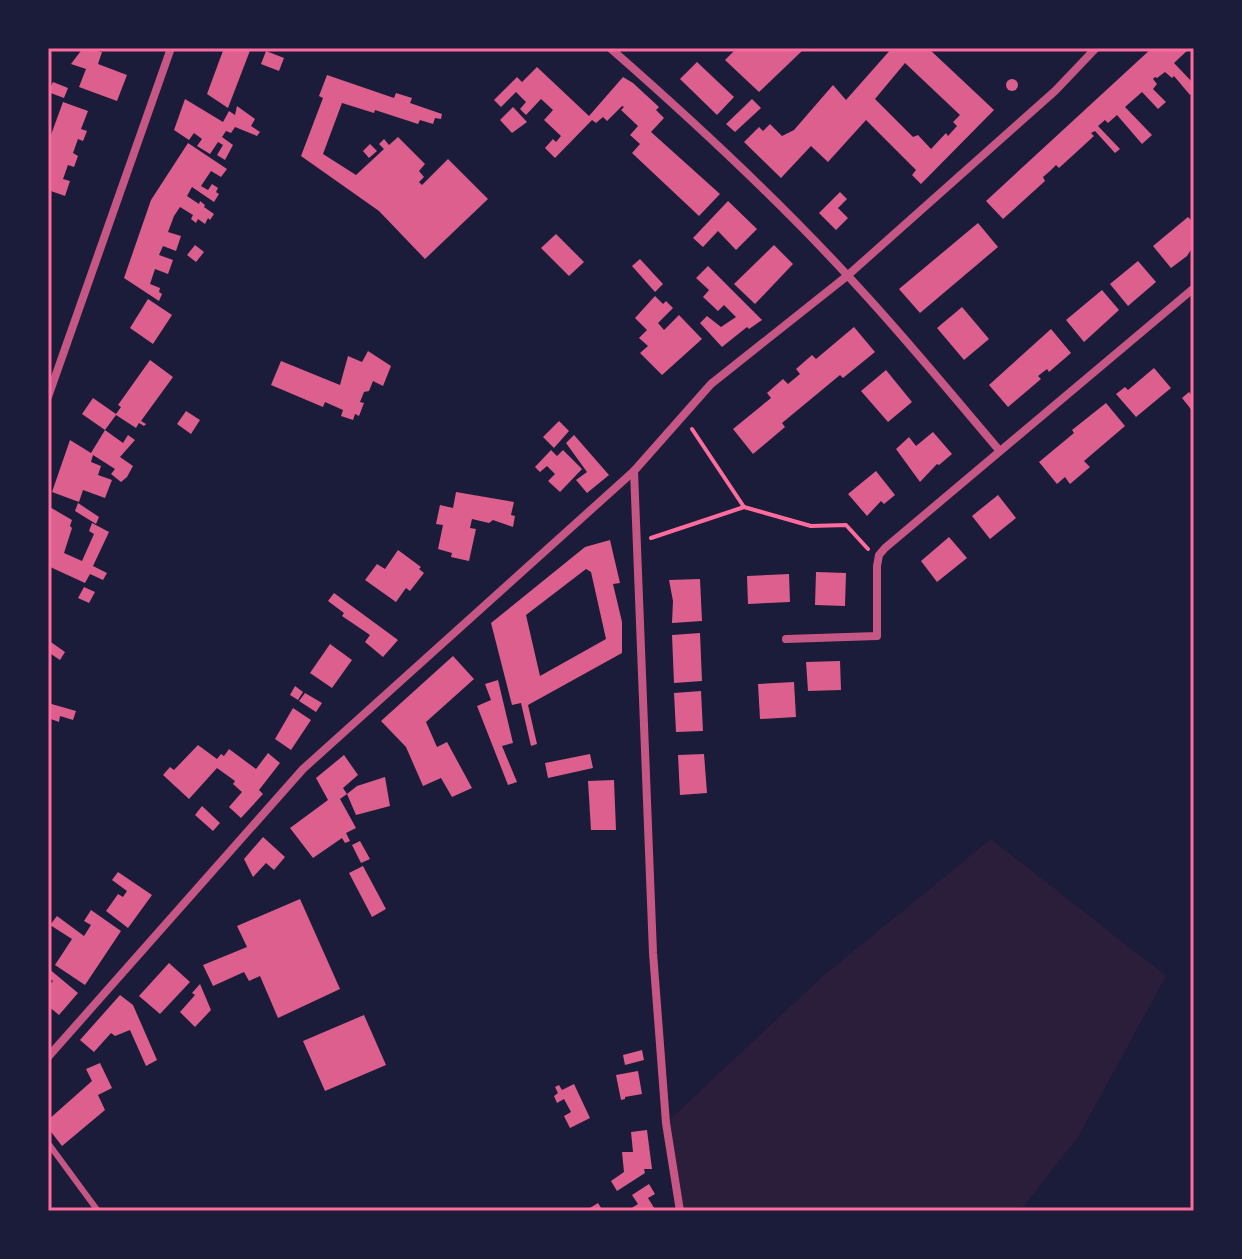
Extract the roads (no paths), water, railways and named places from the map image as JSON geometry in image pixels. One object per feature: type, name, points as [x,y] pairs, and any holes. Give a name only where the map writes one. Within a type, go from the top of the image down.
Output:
[{"type":"street","points":[[48,397],[171,48]]},
{"type":"street","points":[[610,48],[805,231],[999,450]]},
{"type":"street","points":[[48,1057],[303,769],[634,471],[711,384],[847,276],[1055,91],[1096,48]]},
{"type":"street","points":[[786,639],[877,636],[879,555],[999,450],[1194,288]]},
{"type":"street","points":[[634,471],[653,953],[666,1123],[680,1211]]},
{"type":"lane","points":[[48,1143],[98,1211]]}]
